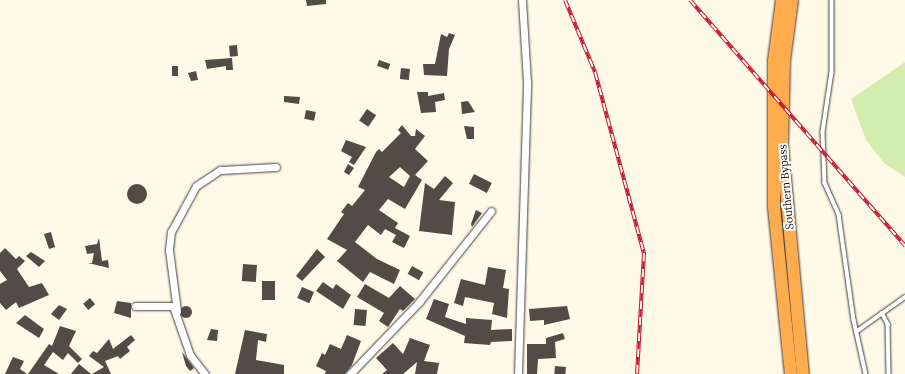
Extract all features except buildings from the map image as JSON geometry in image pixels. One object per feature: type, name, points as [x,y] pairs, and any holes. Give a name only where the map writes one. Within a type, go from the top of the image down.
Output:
[{"type":"highway","name":"Southern Bypass","points":[[782,0],[774,61],[774,207],[791,374]]},
{"type":"highway","name":"Southern Bypass","points":[[792,0],[784,61],[782,145],[803,374]]},
{"type":"street","points":[[518,374],[527,82],[522,0]]},
{"type":"street","points":[[205,374],[190,355],[177,311],[169,250],[171,232],[196,186],[220,170],[276,167]]},
{"type":"street","points":[[350,374],[419,302],[491,211]]},
{"type":"street","points":[[135,306],[165,305],[177,311]]},
{"type":"lane","points":[[832,0],[833,58],[823,132],[825,183],[839,215],[845,244],[856,332],[866,374]]},
{"type":"lane","points":[[856,332],[905,297]]},
{"type":"lane","points":[[882,313],[888,324],[890,374]]},
{"type":"green space","points":[[905,62],[905,177],[884,163],[866,140],[851,99]]},
{"type":"railway","points":[[565,0],[595,72],[644,253],[637,374]]},
{"type":"railway","points":[[690,0],[905,246]]}]
